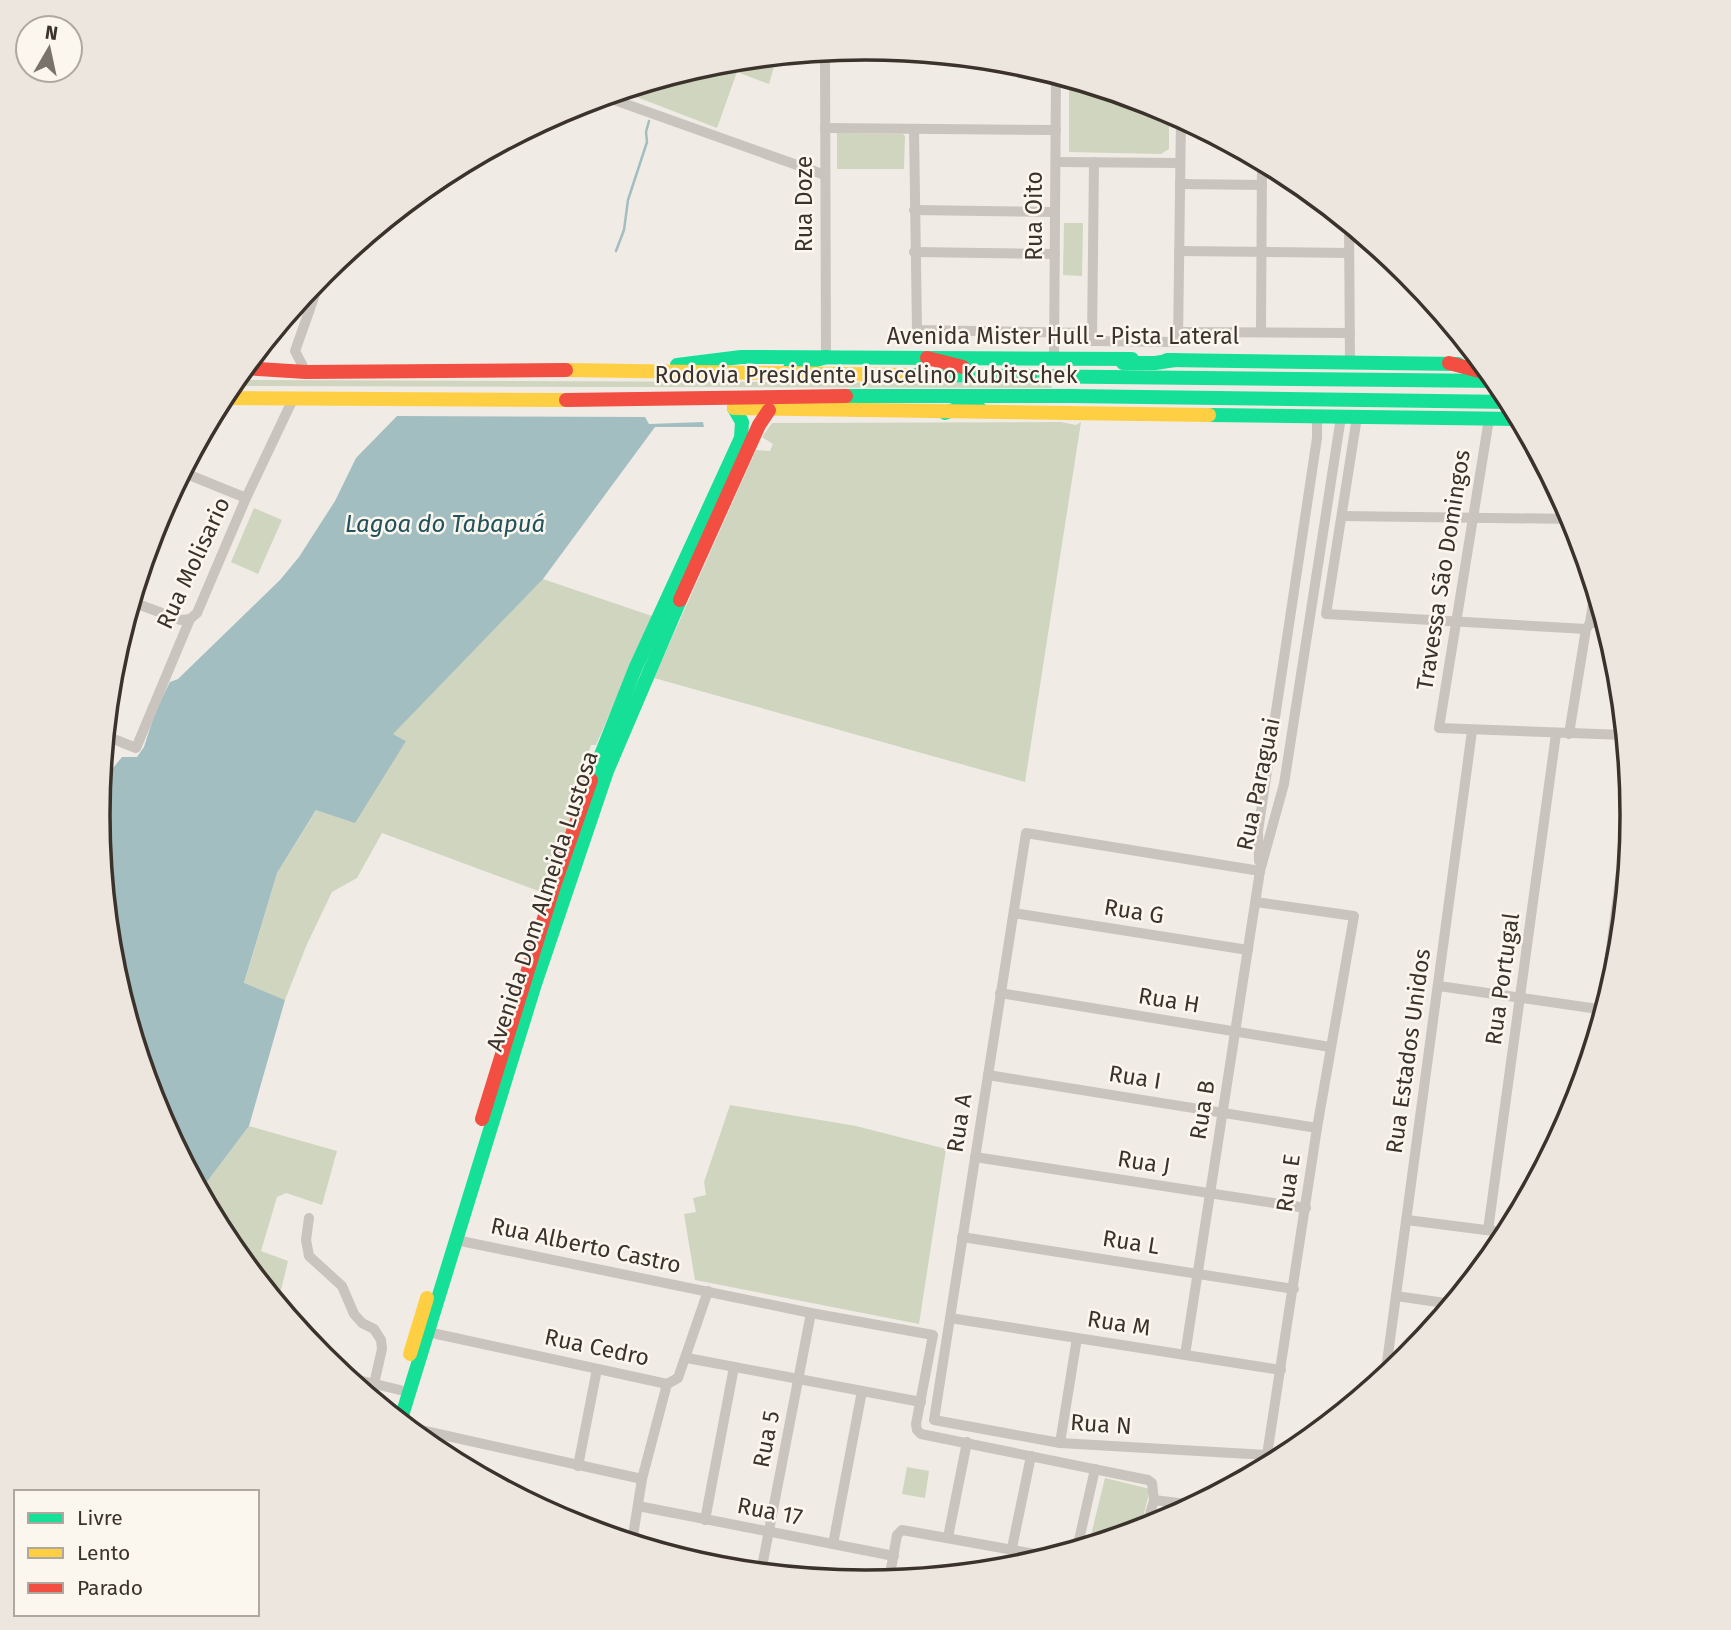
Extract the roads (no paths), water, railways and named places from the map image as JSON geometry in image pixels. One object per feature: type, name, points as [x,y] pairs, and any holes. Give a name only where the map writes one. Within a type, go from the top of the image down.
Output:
[{"type":"main road","name":"Avenida Mister Hull - Pista Lateral","points":[[643,370],[741,357],[1471,364]]},
{"type":"main road","points":[[769,374],[826,357]]},
{"type":"main road","points":[[928,358],[991,375]]},
{"type":"main road","points":[[1086,397],[1086,376],[1091,367],[1098,364],[1175,360]]},
{"type":"main road","points":[[260,363],[306,372]]},
{"type":"main road","points":[[1449,363],[1476,370]]},
{"type":"main road","name":"Rodovia Presidente Juscelino Kubitschek","points":[[256,369],[306,372],[643,370],[769,374],[1484,381]]},
{"type":"main road","points":[[945,413],[956,409],[1046,409],[1055,405],[1059,396],[1059,376]]},
{"type":"main road","name":"Rodovia Presidente Juscelino Kubitschek","points":[[235,398],[633,400],[743,396],[1059,396],[1498,402]]},
{"type":"main road","points":[[633,400],[656,405],[769,410],[1509,419]]},
{"type":"main road","points":[[734,408],[741,416],[746,440]]},
{"type":"main road","name":"Avenida Dom Almeida Lustosa","points":[[403,1411],[422,1330],[603,749],[746,440],[769,410]]},
{"type":"main road","name":"Avenida Dom Almeida Lustosa","points":[[395,1405],[456,1240],[530,982]]},
{"type":"street","name":"Rua Doze","points":[[825,61],[826,357]]},
{"type":"street","name":"Rua Oito","points":[[1054,359],[1056,84]]},
{"type":"street","points":[[619,102],[825,176]]},
{"type":"street","points":[[825,128],[1056,130]]},
{"type":"street","points":[[1094,162],[1092,341],[1178,342],[1181,128]]},
{"type":"street","points":[[914,129],[915,327],[921,331],[1092,333]]},
{"type":"street","points":[[1056,162],[1180,163]]},
{"type":"street","points":[[1261,332],[1262,173]]},
{"type":"street","points":[[1180,184],[1262,185]]},
{"type":"street","points":[[914,211],[1055,212]]},
{"type":"street","points":[[1349,235],[1350,362]]},
{"type":"street","points":[[1179,251],[1349,253]]},
{"type":"street","points":[[914,252],[1055,254]]},
{"type":"street","points":[[306,372],[295,351],[312,301]]},
{"type":"street","points":[[1178,332],[1350,332]]},
{"type":"street","name":"Rua Molisario","points":[[114,739],[136,748],[190,619],[197,613],[246,498],[293,399]]},
{"type":"street","name":"Rua Paraguai","points":[[1260,871],[1258,831],[1317,438],[1317,416]]},
{"type":"street","name":"Rua Paraguai","points":[[1260,871],[1284,784],[1341,417]]},
{"type":"street","points":[[1357,417],[1326,614],[1455,622],[1596,625]]},
{"type":"street","name":"Travessa São Domingos","points":[[1472,731],[1439,729],[1489,419]]},
{"type":"street","points":[[191,475],[246,498]]},
{"type":"street","points":[[1343,516],[1560,519]]},
{"type":"street","points":[[140,604],[181,620],[190,619]]},
{"type":"street","points":[[1569,734],[1592,607]]},
{"type":"street","points":[[1472,731],[1617,735]]},
{"type":"street","name":"Rua Estados Unidos","points":[[1387,1361],[1472,731]]},
{"type":"street","name":"Rua Portugal","points":[[1488,1230],[1556,734]]},
{"type":"street","name":"Rua A","points":[[934,1420],[1026,833],[1260,871]]},
{"type":"street","name":"Rua B","points":[[1185,1355],[1260,871]]},
{"type":"street","name":"Rua E","points":[[1256,902],[1354,916],[1317,1128],[1268,1453]]},
{"type":"street","name":"Rua G","points":[[1014,913],[1248,950]]},
{"type":"street","points":[[1439,986],[1595,1011]]},
{"type":"street","name":"Rua H","points":[[1000,993],[1330,1047]]},
{"type":"street","name":"Rua I","points":[[988,1075],[1317,1128]]},
{"type":"street","name":"Rua J","points":[[975,1157],[1306,1208]]},
{"type":"street","points":[[309,1218],[306,1240],[309,1256],[342,1286],[354,1314],[362,1323],[374,1329],[382,1340],[374,1384]]},
{"type":"street","points":[[1407,1220],[1496,1231]]},
{"type":"street","name":"Rua L","points":[[962,1237],[1294,1289]]},
{"type":"street","name":"Rua Alberto Castro","points":[[456,1240],[811,1313],[933,1335],[921,1402]]},
{"type":"street","points":[[708,1291],[687,1358],[921,1402],[916,1424],[921,1434],[1148,1480],[1154,1488],[1150,1515]]},
{"type":"street","points":[[1396,1296],[1442,1303]]},
{"type":"street","name":"Rua 5","points":[[763,1563],[811,1313]]},
{"type":"street","name":"Rua M","points":[[950,1318],[1281,1370]]},
{"type":"street","name":"Rua Cedro","points":[[422,1330],[667,1384],[678,1378],[687,1358]]},
{"type":"street","points":[[1060,1443],[1077,1338]]},
{"type":"street","points":[[705,1520],[734,1367]]},
{"type":"street","points":[[578,1465],[597,1369]]},
{"type":"street","points":[[366,1382],[400,1390]]},
{"type":"street","points":[[633,1533],[642,1479],[667,1384]]},
{"type":"street","points":[[833,1545],[862,1391]]},
{"type":"street","name":"Rua N","points":[[934,1420],[1060,1443],[1266,1455]]},
{"type":"street","points":[[431,1432],[642,1479]]},
{"type":"street","points":[[948,1537],[967,1442]]},
{"type":"street","points":[[1012,1548],[1031,1456]]},
{"type":"street","points":[[1079,1539],[1095,1469]]},
{"type":"street","points":[[1154,1500],[1178,1503]]},
{"type":"street","name":"Rua 17","points":[[638,1506],[894,1556]]},
{"type":"street","points":[[891,1569],[899,1532],[902,1530],[1030,1552]]},
{"type":"water","name":"Lagoa do Tabapuá","points":[[397,416],[645,417],[649,424],[703,422],[704,427],[655,427],[543,579],[393,734],[406,741],[355,823],[316,810],[277,873],[244,983],[285,1000],[249,1126],[206,1183],[168,1104],[136,1011],[116,914],[110,815],[112,770],[122,757],[137,757],[144,747],[156,710],[170,682],[178,679],[280,580],[299,557],[335,501],[356,458]]},
{"type":"waterway","points":[[616,251],[624,230],[628,200],[647,142],[649,121]]}]
